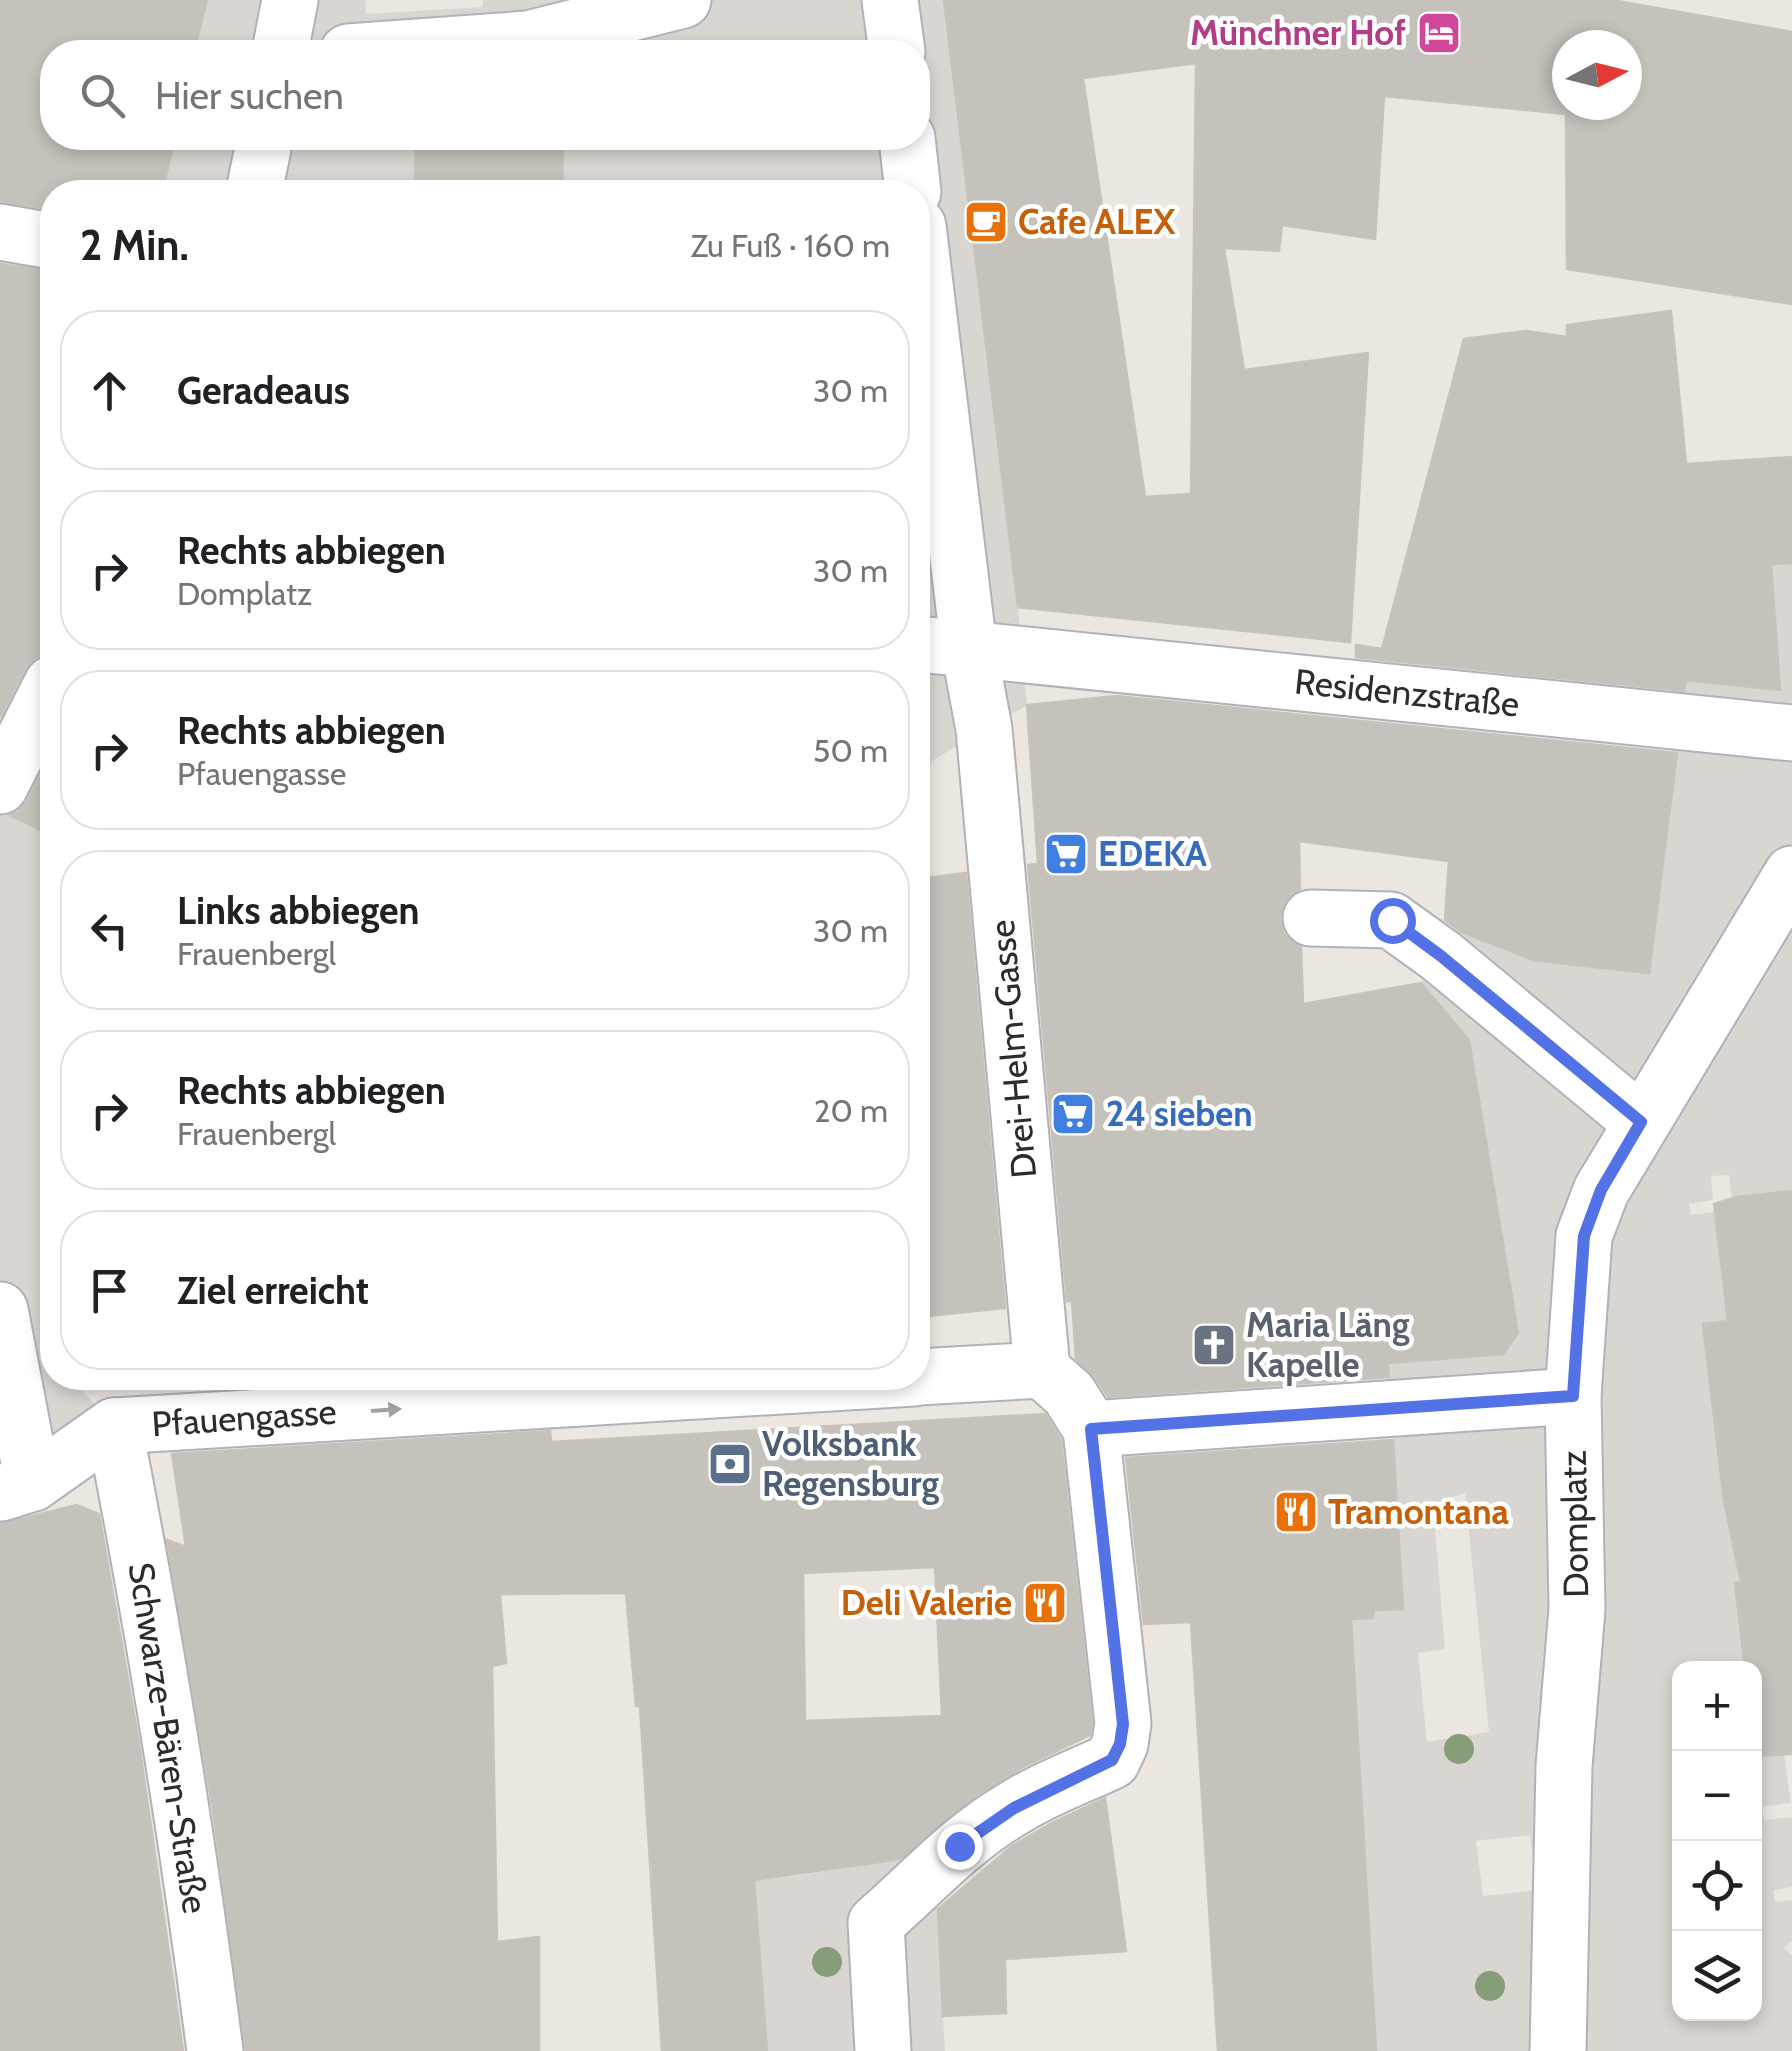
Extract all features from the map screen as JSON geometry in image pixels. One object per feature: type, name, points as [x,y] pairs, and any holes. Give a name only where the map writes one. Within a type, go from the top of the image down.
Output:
[{"type":"street","points":[[282,40],[290,0]]},
{"type":"street","points":[[413,40],[522,20],[683,0]]},
{"type":"street","points":[[890,0],[895,40]]},
{"type":"street","points":[[256,180],[262,150]]},
{"type":"street","points":[[909,150],[912,180]]},
{"type":"street","points":[[0,232],[40,239]]},
{"type":"street","name":"Drei-Helm-Gasse","points":[[930,428],[943,646],[984,729],[1042,1370]]},
{"type":"street","name":"Residenzstraße","points":[[943,646],[1792,733]]},
{"type":"street","points":[[0,786],[40,708]]},
{"type":"street","name":"Domplatz","points":[[1558,2051],[1564,1766],[1577,1609],[1573,1396],[1584,1236],[1601,1190],[1792,874]]},
{"type":"street","points":[[1311,918],[1392,920],[1641,1122]]},
{"type":"street","points":[[0,1310],[16,1488],[114,1426]]},
{"type":"street","points":[[883,2051],[876,1923],[959,1846],[1014,1808],[1112,1760],[1120,1744],[1123,1724],[1091,1429],[1070,1394],[1042,1370]]},
{"type":"street","name":"Pfauengasse","points":[[930,1376],[1042,1370]]},
{"type":"street","name":"Pfauengasse","points":[[114,1426],[703,1390]]},
{"type":"street","points":[[1091,1429],[1573,1396]]},
{"type":"street","name":"Schwarze-Bären-Straße","points":[[114,1426],[150,1610],[188,1840],[215,2051]]},
{"type":"shaded area","points":[[207,0],[365,0],[366,14],[483,7],[483,0],[944,0],[1027,705],[930,762],[930,180],[562,180],[563,150],[930,150],[930,40],[198,40]]},
{"type":"shaded area","points":[[172,150],[416,150],[415,180],[165,180]]},
{"type":"shaded area","points":[[1792,563],[1792,1191],[1732,1198],[1729,1175],[1711,1176],[1713,1200],[1689,1204],[1691,1215],[1715,1212],[1741,1416],[1714,1419],[1724,1502],[1761,1579],[1735,1583],[1744,1661],[1672,1661],[1672,2021],[1762,2021],[1762,1807],[1764,1820],[1792,1817],[1792,1887],[1774,1890],[1775,1902],[1792,1900],[1792,1942],[1784,1947],[1792,1956],[1792,2051],[1376,2051],[1351,1619],[1372,1618],[1373,1610],[1403,1608],[1389,1363],[1517,1333],[1469,1040],[1421,983],[1459,931],[1533,960],[1649,972],[1674,775],[1675,720],[1668,678],[1780,689],[1771,564]],"holes":[[[1465,1493],[1489,1732],[1427,1742],[1418,1653],[1445,1649],[1433,1504]],[[1530,1835],[1537,1890],[1483,1896],[1476,1841]]]},
{"type":"shaded area","points":[[40,633],[40,792],[26,822],[40,829],[40,1390],[82,1390],[114,1426],[0,1460],[0,712]]},
{"type":"shaded area","points":[[1762,1693],[1782,1739],[1791,1803],[1762,1807]]},
{"type":"shaded area","points":[[916,1856],[937,1903],[945,2051],[767,2051],[754,1880]]},
{"type":"building","points":[[0,0],[207,0],[197,40],[40,40],[40,150],[172,150],[165,180],[40,180],[40,207],[0,202]]},
{"type":"building","points":[[944,0],[1612,0],[1792,32],[1792,304],[1567,269],[1566,120],[1642,120],[1642,30],[1552,30],[1552,113],[1384,96],[1375,239],[1282,225],[1279,251],[1224,248],[1244,370],[1368,353],[1350,642],[1018,607]],"holes":[[[1196,63],[1191,494],[1145,497],[1083,78]]]},
{"type":"building","points":[[416,150],[563,150],[562,180],[415,180]]},
{"type":"building","points":[[0,264],[40,269],[40,656],[25,669],[0,717]]},
{"type":"building","points":[[1671,311],[1686,464],[1792,457],[1792,563],[1771,564],[1780,690],[1686,680],[1684,691],[1356,657],[1356,645],[1382,649],[1464,339],[1526,331],[1567,337],[1567,325]]},
{"type":"building","points":[[1116,696],[1677,753],[1649,973],[1533,960],[1461,932],[1445,920],[1449,861],[1299,841],[1300,890],[1285,901],[1280,918],[1284,934],[1301,947],[1303,1004],[1421,983],[1469,1040],[1518,1333],[1503,1354],[1388,1363],[1389,1377],[1108,1397],[1076,1359],[1072,1301],[1067,1301],[1028,865],[1038,864],[1027,705]]},
{"type":"building","points":[[40,776],[40,829],[9,815],[18,812]]},
{"type":"building","points":[[966,873],[1005,1308],[930,1316],[930,878]]},
{"type":"building","points":[[1792,1191],[1792,1754],[1762,1756],[1762,1661],[1744,1661],[1735,1583],[1741,1582],[1724,1501],[1703,1324],[1728,1321],[1714,1204],[1737,1197]]},
{"type":"building","points":[[1045,1414],[1061,1440],[1092,1722],[1090,1735],[978,1794],[900,1859],[754,1880],[767,2051],[662,2051],[640,1706],[636,1706],[626,1593],[500,1594],[506,1663],[492,1666],[497,1942],[539,1937],[539,2051],[246,2051],[213,1811],[167,1540],[186,1547],[172,1454],[550,1431],[551,1442]],"holes":[[[935,1567],[942,1716],[805,1721],[803,1573]]]},
{"type":"building","points":[[1393,1440],[1403,1609],[1373,1610],[1373,1618],[1351,1619],[1376,2051],[1218,2051],[1191,1622],[1144,1624],[1126,1458]]},
{"type":"building","points":[[76,1505],[99,1514],[139,1743],[183,2051],[0,2051],[0,1524]]},
{"type":"building","points":[[1105,1798],[1126,1951],[1005,1959],[1006,2013],[943,2016],[938,1909],[1012,1846]]},
{"type":"place","name":"Münchner Hof","points":[[1439,33]]},
{"type":"place","name":"Cafe ALEX","points":[[986,222]]},
{"type":"place","name":"EDEKA","points":[[1066,854]]},
{"type":"place","name":"24 sieben","points":[[1073,1114]]},
{"type":"place","name":"Maria Läng Kapelle","points":[[1214,1345]]},
{"type":"place","name":"Volksbank Regensburg","points":[[730,1464]]},
{"type":"place","name":"Tramontana","points":[[1296,1512]]},
{"type":"place","name":"Deli Valerie","points":[[1045,1603]]},
{"type":"route","points":[[959,1846],[1014,1808],[1112,1760],[1120,1744],[1123,1724],[1091,1429],[1573,1396],[1584,1236],[1601,1190],[1641,1122],[1392,920]]}]
